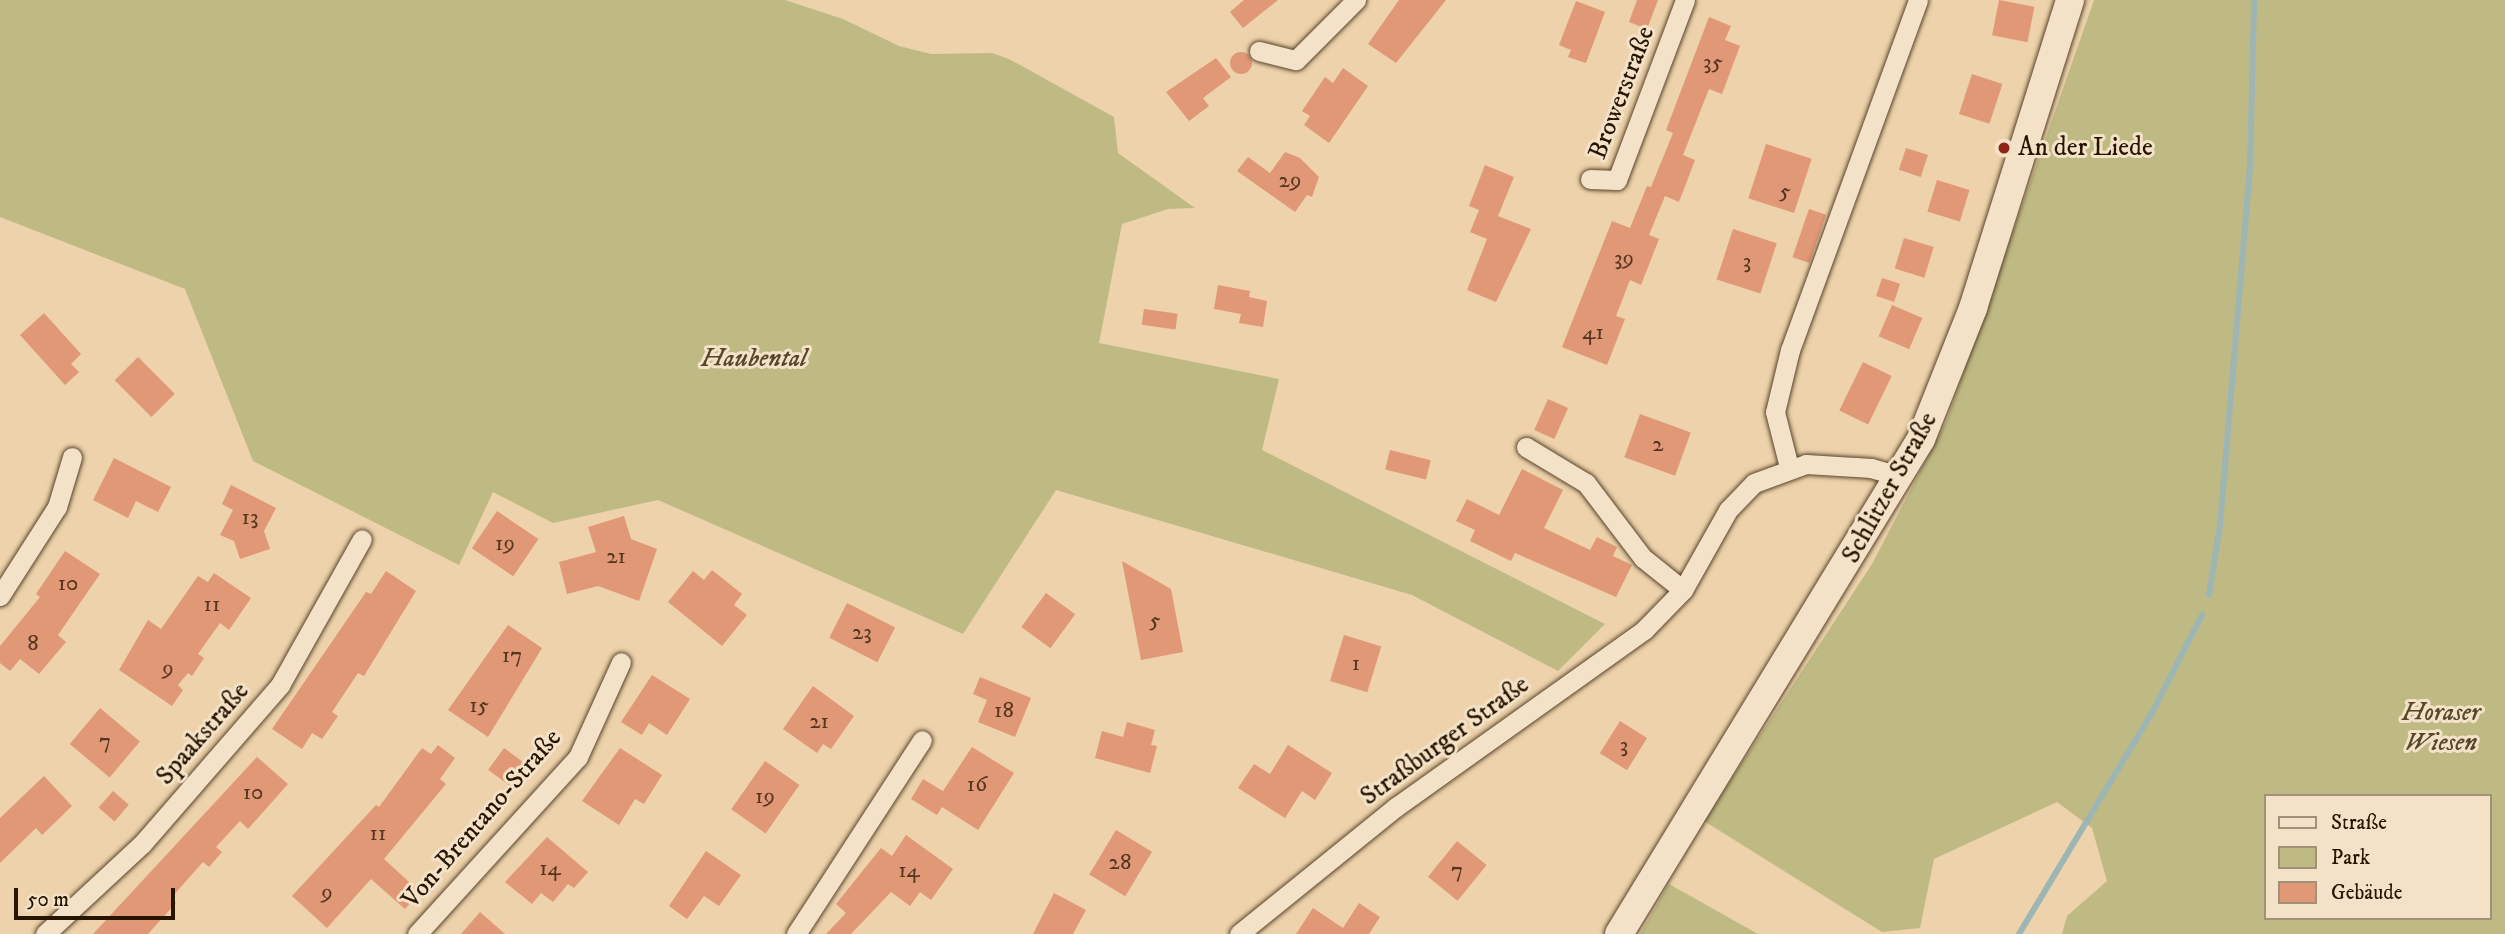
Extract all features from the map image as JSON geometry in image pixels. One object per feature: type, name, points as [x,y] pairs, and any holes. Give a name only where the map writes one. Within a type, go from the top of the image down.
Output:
[{"type":"main road","name":"Schlitzer Straße","points":[[1619,934],[1902,477],[1938,401],[1973,308],[2070,0]]},
{"type":"street","points":[[1259,51],[1296,60],[1356,0]]},
{"type":"street","name":"Browerstraße","points":[[1590,179],[1617,180],[1685,0]]},
{"type":"street","points":[[1789,467],[1775,412],[1780,386],[1917,0]]},
{"type":"street","points":[[1525,447],[1586,483],[1643,558],[1683,590]]},
{"type":"street","points":[[0,596],[57,507],[72,457]]},
{"type":"street","name":"Straßburger Straße","points":[[1238,934],[1396,807],[1633,639],[1683,590],[1742,493],[1789,467],[1844,465],[1902,477]]},
{"type":"street","name":"Spaakstraße","points":[[45,934],[142,844],[280,685],[362,539]]},
{"type":"street","name":"Von-Brentano-Straße","points":[[417,934],[578,757],[621,662]]},
{"type":"street","points":[[796,934],[922,740]]},
{"type":"green space","name":"Haubental","points":[[0,0],[785,0],[843,19],[899,46],[931,54],[992,53],[1009,59],[1114,117],[1118,153],[1195,208],[1168,209],[1122,224],[1099,343],[1279,379],[1262,450],[1605,624],[1558,671],[1412,595],[1056,490],[963,634],[658,500],[553,523],[493,492],[459,565],[253,461],[185,289],[0,217]]},
{"type":"green space","name":"Horaser Wiesen","points":[[2094,0],[2505,0],[2505,934],[2062,934],[2067,916],[2107,881],[2092,828],[2057,802],[1934,859],[1920,928],[1882,932],[1704,821],[1872,564],[1947,420]]},
{"type":"green space","points":[[1669,884],[1758,934],[1640,934]]},
{"type":"building","points":[[1244,0],[1278,0],[1243,28],[1230,12]]},
{"type":"building","points":[[1399,0],[1446,0],[1396,63],[1368,44]]},
{"type":"building","points":[[1637,0],[1658,0],[1647,29],[1629,22]]},
{"type":"building","points":[[1999,0],[2034,7],[2027,42],[1992,35]]},
{"type":"building","points":[[1576,1],[1605,12],[1586,63],[1568,57],[1571,50],[1559,45]]},
{"type":"building","points":[[1709,17],[1731,26],[1725,40],[1740,46],[1722,94],[1709,89],[1683,155],[1695,160],[1679,202],[1665,196],[1649,235],[1659,239],[1641,285],[1630,280],[1616,316],[1625,319],[1607,365],[1562,347],[1612,221],[1630,228],[1647,186],[1651,187],[1673,133],[1666,130]]},
{"type":"building","points":[[1241,52],[1249,55],[1252,63],[1249,71],[1241,74],[1233,71],[1230,63],[1233,55]]},
{"type":"building","points":[[1216,58],[1231,77],[1203,98],[1209,106],[1189,121],[1166,92]]},
{"type":"building","points":[[1343,68],[1368,86],[1329,143],[1304,125],[1310,116],[1302,111],[1325,77],[1333,83]]},
{"type":"building","points":[[1972,74],[2002,84],[1989,124],[1959,114]]},
{"type":"building","points":[[1766,144],[1812,159],[1794,213],[1748,198]]},
{"type":"building","points":[[1906,148],[1928,155],[1921,177],[1899,170]]},
{"type":"building","points":[[1285,152],[1300,158],[1319,177],[1312,197],[1307,195],[1295,212],[1237,171],[1248,157],[1270,173]]},
{"type":"building","points":[[1485,165],[1514,177],[1498,216],[1531,229],[1496,302],[1467,290],[1487,239],[1470,232],[1479,210],[1469,206]]},
{"type":"building","points":[[1937,180],[1970,190],[1960,221],[1927,212]]},
{"type":"building","points":[[1809,209],[1826,215],[1809,263],[1792,257]]},
{"type":"building","points":[[1733,229],[1777,243],[1760,294],[1717,279]]},
{"type":"building","points":[[1904,238],[1934,247],[1924,278],[1895,269]]},
{"type":"building","points":[[1882,278],[1900,284],[1894,302],[1876,296]]},
{"type":"building","points":[[1218,285],[1250,291],[1249,297],[1267,301],[1263,327],[1239,323],[1241,314],[1214,309]]},
{"type":"building","points":[[1892,305],[1922,318],[1909,349],[1879,336]]},
{"type":"building","points":[[1144,309],[1178,314],[1175,330],[1142,325]]},
{"type":"building","points":[[44,313],[81,354],[71,364],[79,372],[65,385],[20,335]]},
{"type":"building","points":[[138,357],[175,394],[151,417],[115,380]]},
{"type":"building","points":[[1863,362],[1892,376],[1868,425],[1839,411]]},
{"type":"building","points":[[1548,399],[1568,408],[1554,439],[1534,430]]},
{"type":"building","points":[[1640,414],[1691,432],[1675,476],[1624,457]]},
{"type":"building","points":[[1390,450],[1431,460],[1426,480],[1385,469]]},
{"type":"building","points":[[114,458],[171,487],[158,512],[136,501],[128,518],[93,500]]},
{"type":"building","points":[[1522,469],[1563,490],[1544,528],[1590,550],[1597,537],[1617,547],[1613,556],[1632,565],[1616,597],[1515,553],[1511,561],[1470,541],[1475,530],[1456,521],[1467,499],[1499,515]]},
{"type":"building","points":[[231,485],[276,508],[264,531],[270,549],[240,559],[234,541],[220,535],[233,510],[222,504]]},
{"type":"building","points":[[497,511],[538,539],[513,576],[472,548]]},
{"type":"building","points":[[624,516],[631,539],[657,549],[639,601],[598,586],[567,594],[559,562],[596,552],[588,527]]},
{"type":"building","points":[[65,551],[100,574],[58,635],[66,642],[39,674],[20,659],[10,671],[0,663],[0,646],[40,597],[36,594]]},
{"type":"building","points":[[1122,561],[1171,589],[1183,652],[1141,660]]},
{"type":"building","points":[[712,570],[742,594],[734,605],[747,615],[722,646],[668,602],[693,571],[704,580]]},
{"type":"building","points":[[386,571],[416,591],[364,676],[358,673],[332,712],[338,716],[322,739],[312,733],[302,749],[272,729],[366,592],[371,594]]},
{"type":"building","points":[[214,573],[251,598],[229,630],[220,623],[198,654],[204,658],[192,676],[188,673],[178,685],[183,690],[172,706],[119,670],[148,620],[161,629],[198,576],[208,582]]},
{"type":"building","points":[[1046,593],[1075,614],[1050,648],[1021,627]]},
{"type":"building","points":[[847,603],[895,628],[877,662],[829,638]]},
{"type":"building","points":[[508,625],[542,648],[488,737],[448,710]]},
{"type":"building","points":[[1344,635],[1381,646],[1367,692],[1330,681]]},
{"type":"building","points":[[652,675],[690,699],[667,735],[649,723],[642,735],[621,722]]},
{"type":"building","points":[[980,677],[1031,698],[1015,737],[978,722],[987,700],[973,694]]},
{"type":"building","points":[[813,686],[854,716],[831,749],[823,744],[817,753],[783,729]]},
{"type":"building","points":[[100,708],[140,741],[110,777],[70,744]]},
{"type":"building","points":[[1620,721],[1647,738],[1627,770],[1600,753]]},
{"type":"building","points":[[1127,722],[1155,730],[1151,745],[1157,746],[1150,773],[1095,758],[1102,731],[1123,737]]},
{"type":"building","points":[[438,745],[455,758],[440,779],[446,784],[384,859],[420,892],[405,909],[371,879],[327,928],[292,896],[376,805],[379,807],[422,748],[431,754]]},
{"type":"building","points":[[1288,745],[1332,773],[1315,800],[1302,791],[1285,818],[1238,788],[1254,764],[1270,774]]},
{"type":"building","points":[[972,747],[1014,773],[978,830],[942,807],[937,815],[911,799],[923,779],[943,791]]},
{"type":"building","points":[[504,748],[525,763],[509,785],[488,770]]},
{"type":"building","points":[[620,748],[662,775],[644,804],[635,799],[619,825],[582,801]]},
{"type":"building","points":[[257,757],[288,784],[248,829],[240,821],[216,847],[222,852],[209,867],[203,862],[171,898],[176,903],[148,934],[93,934]]},
{"type":"building","points":[[765,761],[799,785],[766,833],[731,809]]},
{"type":"building","points":[[44,776],[72,806],[42,835],[36,828],[0,863],[0,818]]},
{"type":"building","points":[[113,791],[129,805],[114,821],[99,808]]},
{"type":"building","points":[[1116,830],[1152,852],[1125,896],[1089,875]]},
{"type":"building","points":[[906,835],[953,869],[931,900],[920,892],[910,906],[891,892],[851,934],[826,934],[846,913],[836,904],[881,848],[892,856]]},
{"type":"building","points":[[547,837],[588,872],[574,888],[568,884],[553,902],[541,893],[532,904],[505,882]]},
{"type":"building","points":[[1457,841],[1487,865],[1458,901],[1428,877]]},
{"type":"building","points":[[706,851],[741,875],[719,906],[704,896],[687,919],[669,906]]},
{"type":"building","points":[[1054,893],[1086,910],[1073,934],[1033,934]]},
{"type":"building","points":[[1359,903],[1380,917],[1369,934],[1296,934],[1313,908],[1343,928]]},
{"type":"building","points":[[480,912],[505,934],[461,934]]},
{"type":"waterway","points":[[2209,595],[2220,525],[2250,167],[2254,0]]},
{"type":"waterway","points":[[2019,934],[2153,711],[2202,615]]},
{"type":"place","name":"An der Liede","points":[[2004,148]]}]
